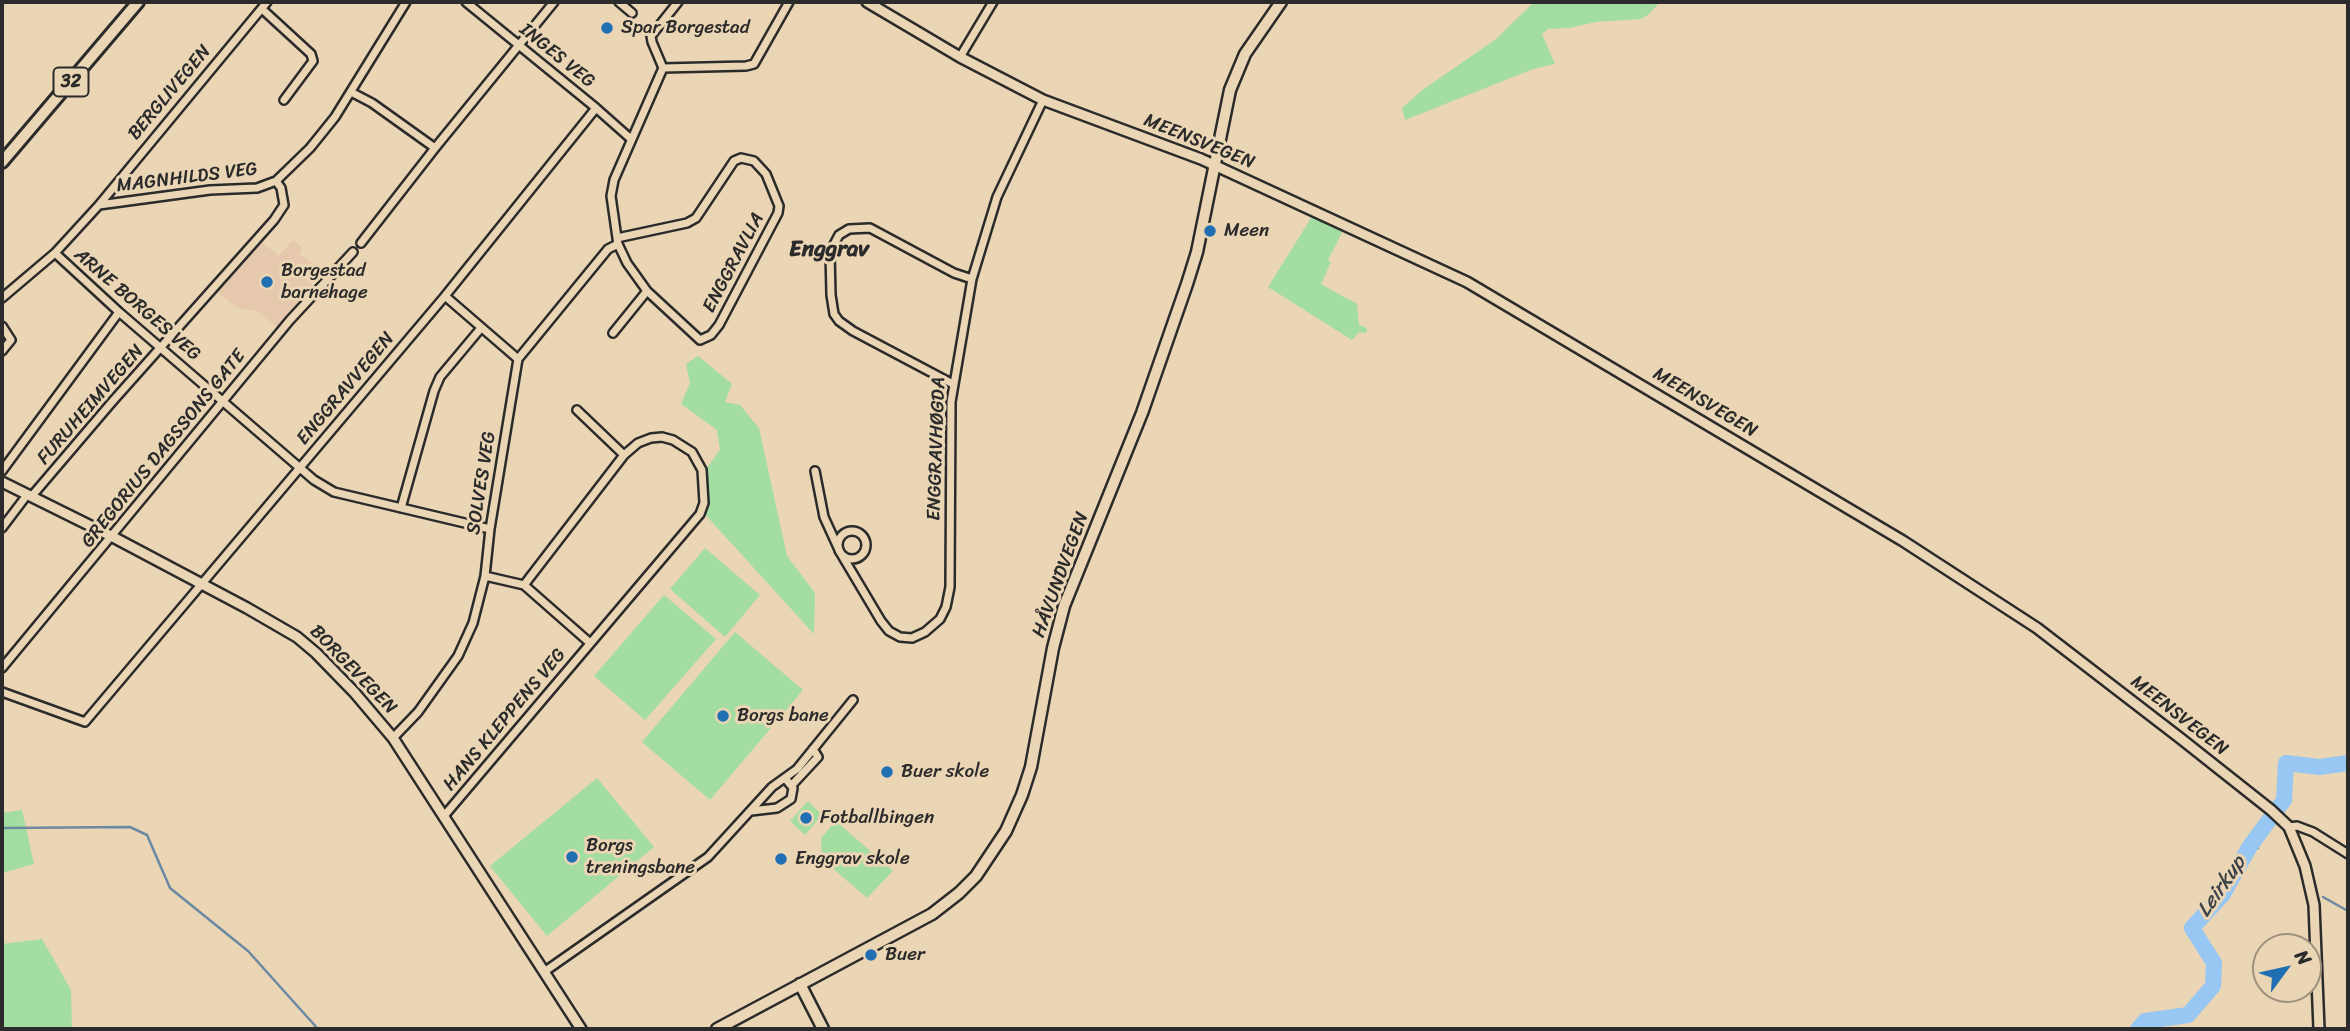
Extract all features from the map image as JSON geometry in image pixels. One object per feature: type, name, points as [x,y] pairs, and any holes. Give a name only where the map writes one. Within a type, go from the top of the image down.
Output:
[{"type":"main road","name":"32","points":[[2,162],[138,2]]},
{"type":"main road","name":"HÅVUNDVEGEN","points":[[718,1029],[913,926],[943,906],[976,876],[997,846],[1014,814],[1031,766],[1053,648],[1064,606],[1142,413],[1168,343],[1196,253],[1227,102],[1253,40],[1281,2]]},
{"type":"main road","points":[[800,984],[823,1029]]},
{"type":"street","name":"BERGLIVEGEN","points":[[99,205],[267,2]]},
{"type":"street","points":[[276,181],[310,148],[352,92],[406,2]]},
{"type":"street","name":"INGES VEG","points":[[466,2],[596,108]]},
{"type":"street","points":[[361,243],[554,2]]},
{"type":"street","points":[[619,2],[632,13]]},
{"type":"street","points":[[613,332],[647,291],[627,263],[618,241],[611,196],[616,173],[663,68],[651,36],[678,2]]},
{"type":"street","points":[[663,68],[754,64],[789,2]]},
{"type":"street","name":"MEENSVEGEN","points":[[867,2],[960,57],[1043,100],[1214,165],[1467,282],[1903,541],[2037,628],[2270,809],[2289,827],[2305,866],[2314,905],[2319,1029]]},
{"type":"street","points":[[960,57],[993,2]]},
{"type":"street","points":[[262,9],[312,54],[313,61],[284,100]]},
{"type":"street","points":[[352,92],[435,148]]},
{"type":"street","name":"ENGGRAVHØGDA","points":[[815,471],[822,512],[840,552],[881,621],[894,635],[912,638],[919,636],[940,619],[946,607],[950,587],[949,436],[953,384],[972,279],[997,197],[1043,100]]},
{"type":"street","points":[[596,108],[631,139]]},
{"type":"street","name":"ENGGRAVVEGEN","points":[[2,692],[85,722],[444,296],[596,108]]},
{"type":"street","name":"ENGGRAVLIA","points":[[618,241],[687,223],[700,213],[734,161],[748,158],[766,174],[779,206],[775,222],[711,335],[700,340],[647,291]]},
{"type":"street","name":"MAGNHILDS VEG","points":[[55,253],[99,205],[211,190],[257,188],[276,181],[281,188],[284,205]]},
{"type":"street","name":"FURUHEIMVEGEN","points":[[2,528],[274,220],[284,205]]},
{"type":"street","points":[[953,384],[839,321],[833,309],[831,295],[830,253],[839,235],[849,229],[870,228],[972,279]]},
{"type":"street","points":[[444,296],[517,359],[608,249],[618,241]]},
{"type":"street","name":"GREGORIUS DAGSSONS GATE","points":[[2,668],[290,320],[353,252]]},
{"type":"street","points":[[2,298],[55,253]]},
{"type":"street","name":"ARNE BORGES VEG","points":[[55,253],[119,312],[314,480],[334,492],[490,529]]},
{"type":"street","points":[[2,471],[119,312]]},
{"type":"street","points":[[2,326],[11,340],[2,351]]},
{"type":"street","points":[[401,508],[440,377],[481,328]]},
{"type":"street","name":"SOLVES VEG","points":[[393,738],[418,712],[458,656],[473,623],[485,576],[517,359]]},
{"type":"street","points":[[577,410],[624,455]]},
{"type":"street","name":"HANS KLEPPENS VEG","points":[[444,816],[700,514],[704,503],[702,470],[692,452],[673,440],[651,438],[638,443],[624,455],[524,585]]},
{"type":"street","name":"BORGEVEGEN","points":[[2,482],[113,537],[297,637],[354,692],[393,738],[581,1029]]},
{"type":"street","points":[[854,530],[865,538],[866,548],[861,556],[847,558],[840,552],[838,543],[845,532],[854,530]]},
{"type":"street","name":"HANS KLEPPENS VEG","points":[[485,576],[524,585],[590,643]]},
{"type":"street","points":[[544,972],[695,867],[723,842],[772,787],[797,769],[853,700]]},
{"type":"street","points":[[792,785],[818,757],[813,749]]},
{"type":"street","points":[[751,812],[777,808],[788,802],[793,795],[792,785],[785,778]]},
{"type":"street","points":[[2289,827],[2297,826],[2313,832],[2348,854]]},
{"type":"shaded area","name":"Borgestad barnehage","points":[[293,240],[303,248],[299,254],[315,266],[305,279],[313,289],[277,327],[257,311],[237,308],[217,292],[257,245],[263,243],[279,256]]},
{"type":"green space","points":[[1534,2],[1660,2],[1648,15],[1640,19],[1548,29],[1542,34],[1555,64],[1533,69],[1405,120],[1402,108],[1421,91],[1496,39]]},
{"type":"green space","points":[[1313,215],[1344,229],[1328,260],[1331,262],[1321,284],[1357,304],[1359,325],[1367,328],[1366,333],[1359,332],[1352,340],[1268,287]]},
{"type":"green space","points":[[698,356],[732,384],[725,402],[740,405],[759,428],[787,556],[815,593],[814,634],[701,510],[706,503],[708,491],[706,469],[720,450],[717,430],[681,404],[690,383],[686,364]]},
{"type":"green space","points":[[705,548],[760,595],[725,637],[670,589]]},
{"type":"green space","points":[[664,595],[716,639],[645,720],[594,676]]},
{"type":"green space","name":"Borgs bane","points":[[735,632],[803,690],[710,800],[642,742]]},
{"type":"green space","name":"Borgs treningsbane","points":[[597,778],[654,847],[547,936],[490,866]]},
{"type":"green space","name":"Fotballbingen","points":[[808,801],[822,815],[805,835],[790,821]]},
{"type":"green space","points":[[22,810],[34,864],[2,873],[2,813]]},
{"type":"green space","points":[[836,821],[893,871],[867,898],[822,859],[821,838]]},
{"type":"green space","points":[[42,939],[71,990],[72,1029],[2,1029],[2,944]]},
{"type":"waterway","name":"Leirkup","points":[[2138,1029],[2145,1021],[2188,1015],[2213,986],[2214,963],[2192,928],[2223,894],[2250,846],[2284,800],[2286,763],[2319,767],[2348,763]]},
{"type":"waterway","points":[[2,828],[130,827],[147,835],[170,888],[248,951],[318,1029]]},
{"type":"waterway","name":"Leirkup","points":[[2252,843],[2258,848]]},
{"type":"waterway","points":[[2323,897],[2348,911]]},
{"type":"place","name":"Spar Borgestad","points":[[607,28]]},
{"type":"place","name":"Meen","points":[[1210,231]]},
{"type":"place","name":"Borgestad barnehage","points":[[267,282]]},
{"type":"place","name":"Borgs bane","points":[[723,716]]},
{"type":"place","name":"Buer skole","points":[[887,772]]},
{"type":"place","name":"Fotballbingen","points":[[806,818]]},
{"type":"place","name":"Borgs treningsbane","points":[[572,857]]},
{"type":"place","name":"Enggrav skole","points":[[781,859]]},
{"type":"place","name":"Buer","points":[[871,955]]},
{"type":"district","name":"Enggrav","points":[[829,250]]}]
